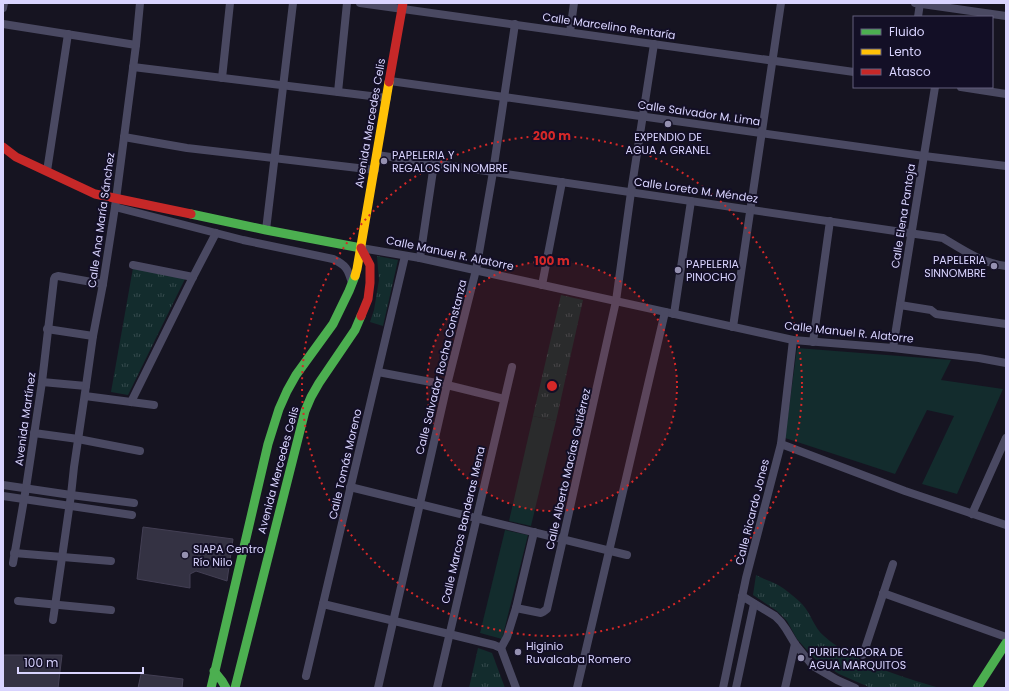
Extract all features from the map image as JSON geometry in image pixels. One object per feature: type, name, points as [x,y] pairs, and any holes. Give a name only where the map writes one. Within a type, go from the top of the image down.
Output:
[{"type":"main road","name":"Avenida Mercedes Celis","points":[[210,688],[268,444],[279,409],[296,375],[312,350],[333,324],[357,269],[403,6]]},
{"type":"main road","name":"Calle Manuel R. Alatorre","points":[[3,147],[16,157],[115,203],[361,248]]},
{"type":"main road","name":"Calle Manuel R. Alatorre","points":[[3,155],[16,157]]},
{"type":"main road","name":"Avenida Mercedes Celis","points":[[235,688],[305,410],[319,383],[355,330],[368,299],[370,265],[361,248]]},
{"type":"main road","points":[[977,688],[1006,643]]},
{"type":"main road","points":[[214,671],[226,688]]},
{"type":"street","points":[[3,8],[4,3]]},
{"type":"street","name":"Calle Ana María Sánchez","points":[[53,620],[78,439],[115,203],[136,45],[140,3]]},
{"type":"street","points":[[222,78],[230,3]]},
{"type":"street","points":[[266,230],[293,3]]},
{"type":"street","points":[[338,92],[347,3]]},
{"type":"street","name":"Calle Marcelino Rentaría","points":[[360,3],[403,6],[515,24],[853,72]]},
{"type":"street","points":[[570,32],[574,3]]},
{"type":"street","points":[[733,327],[781,3]]},
{"type":"street","points":[[918,16],[918,3],[1006,16]]},
{"type":"street","points":[[3,24],[136,45]]},
{"type":"street","name":"Calle Salvador Rocha Constanza","points":[[378,688],[447,385],[476,270],[493,172],[515,24]]},
{"type":"street","points":[[46,171],[68,34]]},
{"type":"street","name":"Calle Alberto Macías Gutiérrez","points":[[516,608],[540,612],[546,610],[616,301],[654,44]]},
{"type":"street","points":[[133,66],[387,98]]},
{"type":"street","name":"Calle Salvador M. Lima","points":[[390,81],[924,156],[1006,166]]},
{"type":"street","name":"Calle Elena Pantoja","points":[[893,348],[935,88]]},
{"type":"street","points":[[967,88],[1006,94]]},
{"type":"street","points":[[124,136],[187,148],[375,170]]},
{"type":"street","name":"Calle Loreto M. Méndez","points":[[377,155],[943,238],[970,254],[995,264],[1006,266]]},
{"type":"street","points":[[420,258],[434,164]]},
{"type":"street","points":[[542,285],[562,182]]},
{"type":"street","points":[[674,314],[691,201]]},
{"type":"street","points":[[115,203],[216,233],[333,259],[345,266],[349,271],[352,283]]},
{"type":"street","points":[[813,342],[830,221]]},
{"type":"street","points":[[131,402],[216,233]]},
{"type":"street","name":"Calle Manuel R. Alatorre","points":[[361,248],[420,258],[793,340],[893,348],[979,358],[1006,363]]},
{"type":"street","name":"Calle Tomás Moreno","points":[[306,676],[405,256]]},
{"type":"street","points":[[133,265],[193,277]]},
{"type":"street","name":"Avenida Martínez","points":[[13,563],[42,382],[54,279],[58,276],[103,284]]},
{"type":"street","points":[[900,306],[931,310],[936,314],[1006,324]]},
{"type":"street","points":[[577,688],[608,550],[665,312]]},
{"type":"street","points":[[47,329],[94,336]]},
{"type":"street","name":"Calle Ricardo Jones","points":[[723,688],[746,578],[781,444],[793,340]]},
{"type":"street","name":"Calle Marcos Banderas Mena","points":[[437,688],[512,367]]},
{"type":"street","points":[[378,372],[447,385],[504,398]]},
{"type":"street","points":[[42,382],[86,386]]},
{"type":"street","points":[[85,396],[154,405]]},
{"type":"street","points":[[34,433],[78,439],[140,451]]},
{"type":"street","points":[[972,514],[1006,438]]},
{"type":"street","points":[[781,444],[905,491],[1006,525]]},
{"type":"street","points":[[3,485],[134,503]]},
{"type":"street","points":[[350,487],[627,555]]},
{"type":"street","points":[[3,496],[132,515]]},
{"type":"street","points":[[516,688],[501,648],[507,637],[516,608],[534,532]]},
{"type":"street","points":[[14,553],[111,561]]},
{"type":"street","points":[[863,655],[893,564]]},
{"type":"street","points":[[883,593],[1006,637]]},
{"type":"street","points":[[742,596],[775,616],[813,666],[836,684],[855,688]]},
{"type":"street","points":[[18,600],[111,610]]},
{"type":"street","points":[[323,604],[501,648]]},
{"type":"street","points":[[736,688],[754,604]]},
{"type":"street","points":[[785,688],[795,644]]},
{"type":"green space","points":[[377,256],[398,260],[383,326],[370,322],[374,310],[379,280]]},
{"type":"green space","points":[[133,268],[185,279],[128,395],[111,392]]},
{"type":"green space","points":[[561,295],[583,300],[556,421],[533,416]]},
{"type":"green space","points":[[797,348],[951,360],[941,380],[1003,389],[957,494],[922,484],[954,416],[927,410],[895,474],[785,438]]},
{"type":"green space","points":[[533,416],[556,421],[531,526],[509,521]]},
{"type":"green space","points":[[505,530],[528,535],[502,639],[480,633]]},
{"type":"green space","points":[[756,575],[778,585],[794,597],[808,612],[821,633],[836,646],[849,654],[895,674],[940,688],[871,688],[839,674],[815,659],[797,639],[787,621],[777,611],[753,595]]},
{"type":"green space","points":[[478,648],[492,653],[505,688],[469,688]]},
{"type":"building","name":"SIAPA Centro Río Nilo","points":[[143,527],[233,539],[227,581],[196,571],[190,574],[190,588],[137,579]]},
{"type":"building","points":[[3,655],[62,655],[58,688],[3,688]]},
{"type":"building","points":[[141,674],[183,679],[182,688],[138,688]]},
{"type":"traffic: fast","points":[[191,214],[361,248]]},
{"type":"traffic: fast","points":[[211,688],[268,444],[279,409],[296,375],[333,324],[355,276]]},
{"type":"traffic: fast","points":[[235,688],[305,411],[319,383],[355,330],[361,316]]},
{"type":"traffic: fast","points":[[977,688],[1006,643]]},
{"type":"traffic: fast","points":[[214,671],[226,688]]},
{"type":"traffic: slow","points":[[355,276],[389,82]]},
{"type":"traffic: jam","points":[[389,82],[403,3]]},
{"type":"traffic: jam","points":[[3,147],[16,157],[95,194],[191,214]]},
{"type":"traffic: jam","points":[[361,248],[370,265],[368,299],[361,316]]},
{"type":"place","name":"EXPENDIO DE AGUA A GRANEL","points":[[668,124]]},
{"type":"place","name":"PAPELERIA Y REGALOS SIN NOMBRE","points":[[384,161]]},
{"type":"place","name":"PAPELERIA SINNOMBRE","points":[[994,266]]},
{"type":"place","name":"PAPELERIA PINOCHO","points":[[678,270]]},
{"type":"place","name":"SIAPA Centro Río Nilo","points":[[185,555]]},
{"type":"place","name":"Higinio Ruvalcaba Romero","points":[[518,652]]},
{"type":"place","name":"PURIFICADORA DE AGUA MARQUITOS","points":[[801,658]]}]
